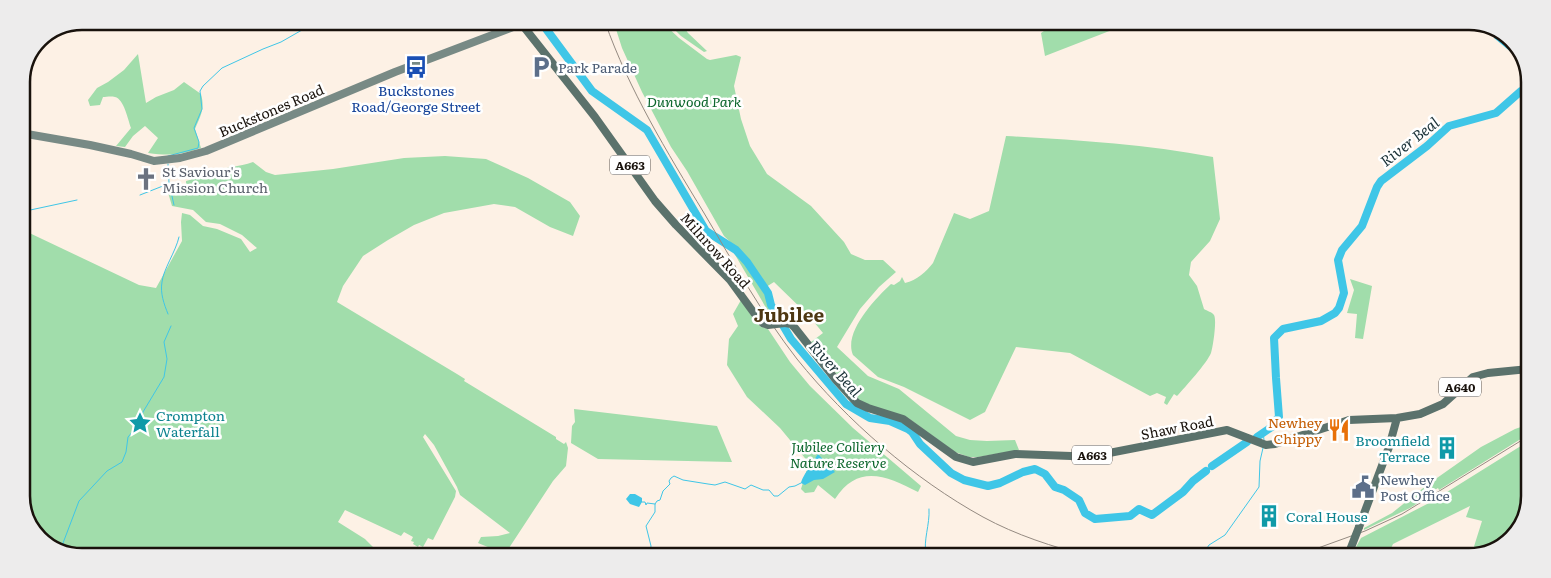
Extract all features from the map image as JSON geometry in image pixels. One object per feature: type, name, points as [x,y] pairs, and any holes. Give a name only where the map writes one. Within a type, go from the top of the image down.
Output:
[{"type":"main road","name":"Buckstones Road","points":[[30,135],[90,145],[154,161],[180,158],[206,151],[395,72],[503,30]]},
{"type":"main road","name":"Milnrow Road","points":[[527,30],[595,117],[658,205],[730,280],[763,323],[768,325],[791,324],[856,403],[903,419],[956,457]]},
{"type":"main road","name":"A640","points":[[1397,418],[1420,414],[1443,404],[1473,377],[1488,373],[1521,370]]},
{"type":"main road","name":"Shaw Road","points":[[956,457],[973,462],[1014,454],[1071,456],[1104,454],[1227,430],[1266,445],[1349,420],[1397,418]]},
{"type":"main road","points":[[1351,548],[1392,440],[1397,418]]},
{"type":"green space","name":"Dunwood Park","points":[[616,30],[670,30],[707,59],[736,55],[741,57],[734,86],[741,119],[750,146],[767,174],[811,206],[844,242],[851,254],[865,260],[883,260],[896,272],[879,287],[860,309],[837,347],[868,376],[899,389],[956,436],[970,440],[1015,440],[1019,450],[969,457],[955,452],[908,418],[860,403],[811,342],[823,333],[809,316],[774,282],[766,287],[746,257],[724,236],[671,147],[642,92],[622,48]]},
{"type":"green space","points":[[675,30],[686,30],[707,51],[704,52]]},
{"type":"green space","points":[[1045,30],[1112,30],[1045,56],[1041,33]]},
{"type":"green space","points":[[138,54],[146,103],[174,90],[184,82],[201,94],[201,116],[195,129],[201,148],[175,154],[148,153],[158,138],[145,126],[133,136],[125,147],[116,146],[131,128],[121,102],[115,97],[103,97],[100,105],[90,106],[88,100],[97,88],[124,70]]},
{"type":"green space","points":[[1006,136],[1135,146],[1213,157],[1220,219],[1210,241],[1191,262],[1189,275],[1197,286],[1204,309],[1214,315],[1213,345],[1209,357],[1201,369],[1177,396],[1174,394],[1167,405],[1164,403],[1166,397],[1157,393],[1150,396],[1070,353],[1016,347],[985,412],[970,420],[904,387],[878,377],[853,355],[851,346],[853,336],[863,316],[891,284],[894,285],[902,277],[905,283],[913,280],[933,263],[954,213],[970,219],[989,211]]},
{"type":"green space","points":[[445,156],[486,159],[528,178],[570,202],[580,216],[573,236],[550,227],[515,207],[494,204],[444,213],[414,225],[363,256],[343,286],[337,302],[465,379],[464,381],[556,437],[556,439],[564,444],[566,442],[568,448],[566,466],[553,481],[509,548],[490,548],[478,543],[481,537],[510,533],[460,495],[434,445],[425,434],[423,437],[456,491],[455,497],[433,540],[428,538],[423,547],[413,544],[414,542],[411,541],[413,537],[404,532],[401,536],[345,510],[338,522],[365,539],[374,548],[82,548],[65,545],[45,533],[34,516],[30,500],[30,233],[139,285],[156,288],[182,241],[182,213],[190,215],[203,226],[217,229],[241,239],[250,252],[257,248],[242,235],[220,224],[206,222],[193,210],[172,206],[167,189],[186,184],[186,181],[211,174],[210,172],[253,162],[266,172],[275,175],[333,169],[404,158]]},
{"type":"green space","points":[[734,253],[744,260],[766,294],[767,304],[775,318],[772,318]]},
{"type":"green space","points":[[1350,279],[1372,286],[1363,339],[1355,338],[1357,314],[1347,313],[1354,290]]},
{"type":"green space","name":"Jubilee Colliery Nature Reserve","points":[[741,300],[760,326],[768,329],[790,362],[810,386],[853,428],[921,486],[918,492],[895,481],[874,476],[853,480],[835,499],[818,485],[814,492],[805,493],[801,489],[809,463],[780,428],[747,397],[727,365],[729,339],[738,326],[733,314]]},
{"type":"green space","points":[[574,409],[717,426],[732,462],[598,459],[571,443],[572,426],[575,422]]},
{"type":"green space","points":[[1521,427],[1521,439],[1439,490],[1438,488],[1433,491],[1432,494],[1410,508],[1364,530],[1364,528],[1392,513],[1427,485],[1481,447]]},
{"type":"green space","points":[[1521,446],[1520,506],[1512,525],[1506,533],[1495,541],[1474,548],[1482,521],[1466,517],[1470,506],[1393,544],[1391,548],[1356,547],[1361,538],[1431,502]]},
{"type":"water","points":[[1494,38],[1506,45],[1512,53]]},
{"type":"water","points":[[818,454],[835,472],[823,479],[814,480],[805,485],[801,483],[806,473]]},
{"type":"water","points":[[630,494],[635,494],[642,498],[639,507],[630,504],[626,499]]},
{"type":"waterway","points":[[168,156],[198,148],[199,142],[194,128],[202,109],[200,91],[222,68],[281,42],[302,30]]},
{"type":"waterway","name":"River Beal","points":[[547,30],[592,91],[647,130],[706,231],[736,250],[747,262],[768,293],[771,305],[791,339],[846,404],[870,418],[890,421],[908,429],[920,444],[951,473],[964,480],[988,486],[1035,469],[1045,474],[1055,487],[1064,490],[1079,500],[1085,513],[1095,519],[1130,516],[1139,509],[1152,515],[1183,492],[1206,471]]},
{"type":"waterway","name":"River Beal","points":[[1257,437],[1276,424],[1279,417],[1274,338],[1283,329],[1321,321],[1335,313],[1339,308],[1344,293],[1338,260],[1342,250],[1362,226],[1381,181],[1427,146],[1449,126],[1496,113],[1521,91]]},
{"type":"waterway","points":[[168,164],[169,183],[174,205]]},
{"type":"waterway","points":[[140,195],[168,184]]},
{"type":"waterway","points":[[30,210],[77,200]]},
{"type":"waterway","points":[[168,314],[162,294],[162,282],[179,237]]},
{"type":"waterway","points":[[63,544],[79,501],[107,471],[122,462],[126,452],[128,437],[140,423],[143,412],[164,377],[167,359],[164,342],[171,326]]},
{"type":"waterway","name":"River Beal","points":[[1263,431],[1264,440]]},
{"type":"waterway","name":"River Beal","points":[[1212,466],[1247,442]]},
{"type":"waterway","points":[[1207,548],[1225,535],[1259,487],[1260,461],[1263,448]]},
{"type":"waterway","points":[[651,548],[646,526],[655,512],[655,504],[660,500],[663,491],[670,484],[669,481],[674,476],[683,480],[715,485],[725,482],[745,489],[751,485],[763,490],[769,490],[774,496],[778,496],[789,487],[801,483]]},
{"type":"waterway","points":[[642,502],[645,502],[646,505],[647,503],[655,504]]},
{"type":"waterway","points":[[925,548],[929,509]]},
{"type":"tram line","points":[[608,30],[625,72],[676,167],[760,306],[784,342],[817,382],[837,404],[883,447],[907,467],[957,502],[983,517],[1022,535],[1062,548]]},
{"type":"tram line","points":[[1318,548],[1365,531],[1402,514],[1521,441]]},
{"type":"place","name":"Buckstones Road/George Street","points":[[416,67]]},
{"type":"place","name":"Park Parade","points":[[541,67]]},
{"type":"place","name":"St Saviour's Mission Church","points":[[146,179]]},
{"type":"place","name":"Crompton Waterfall","points":[[140,423]]},
{"type":"place","name":"Newhey Chippy","points":[[1339,430]]},
{"type":"place","name":"Broomfield Terrace","points":[[1447,448]]},
{"type":"place","name":"Newhey Post Office","points":[[1363,487]]},
{"type":"place","name":"Coral House","points":[[1269,516]]},
{"type":"district","name":"Jubilee","points":[[789,314]]}]
